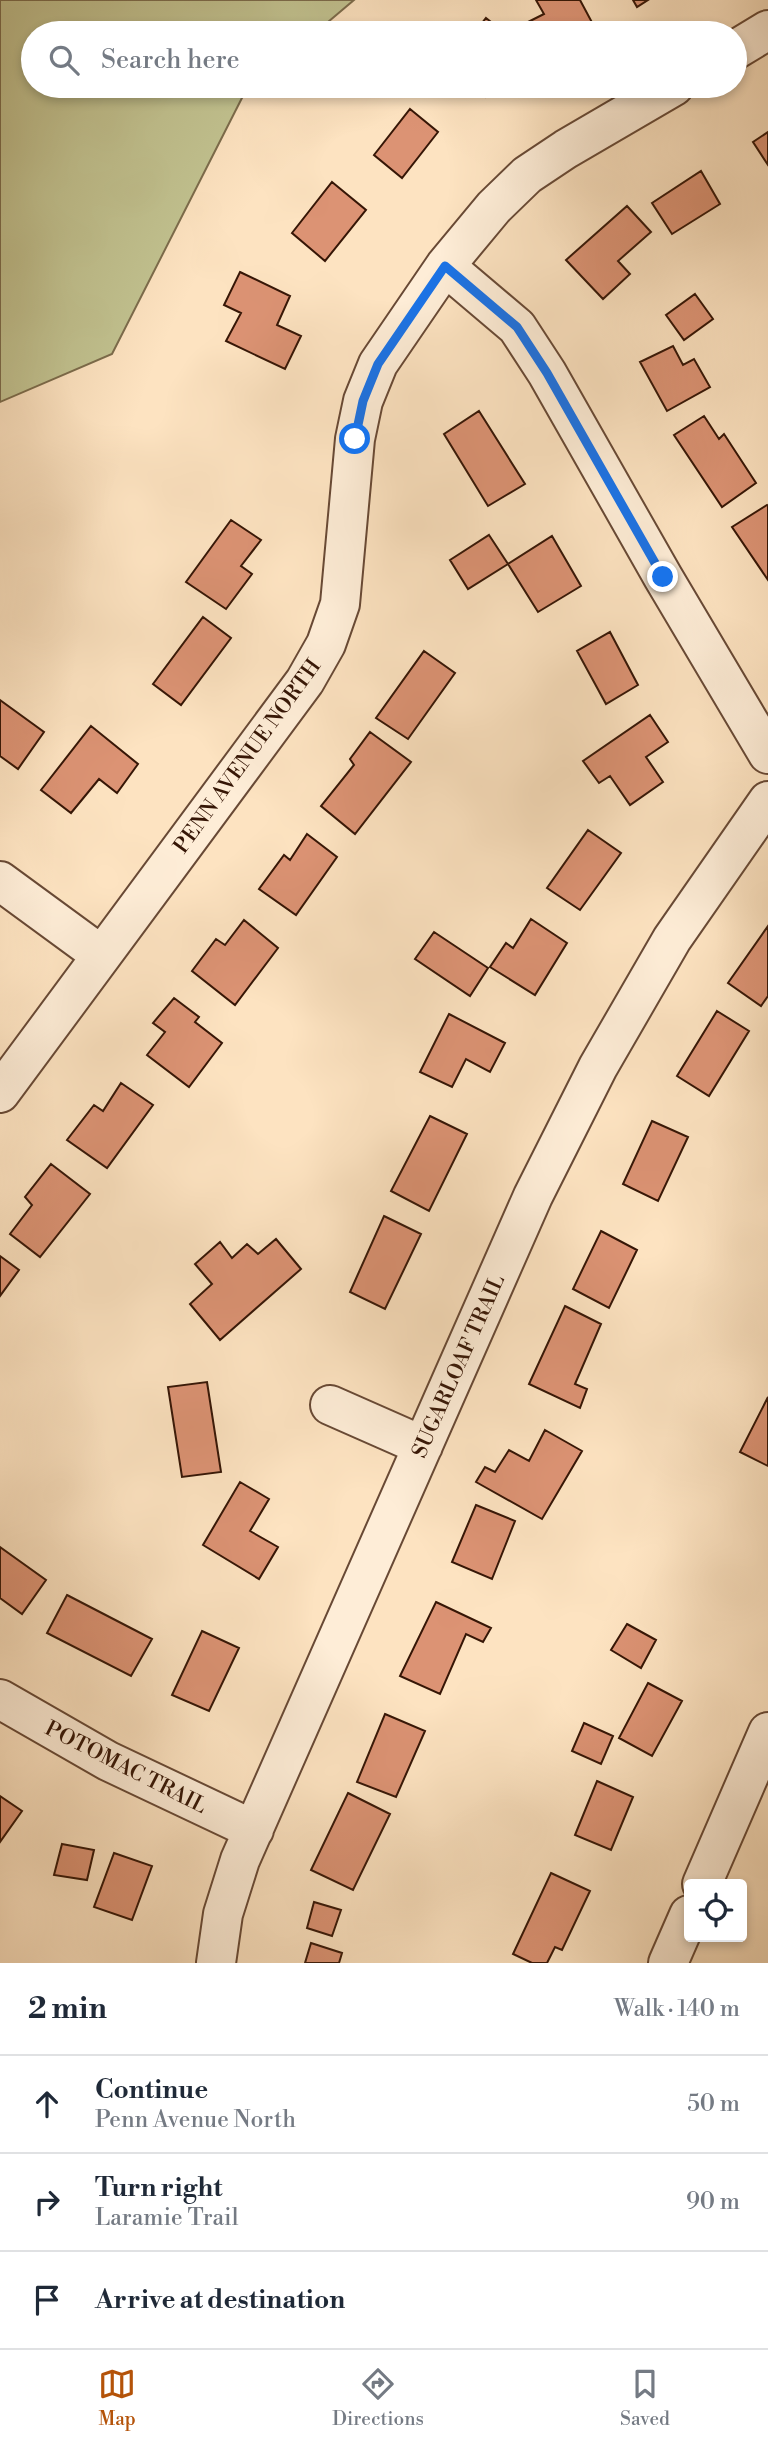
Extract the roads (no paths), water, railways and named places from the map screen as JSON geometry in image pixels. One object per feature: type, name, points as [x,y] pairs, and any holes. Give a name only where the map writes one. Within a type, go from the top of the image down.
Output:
[{"type":"street","points":[[747,43],[768,30]]},
{"type":"street","name":"PENN AVENUE NORTH","points":[[0,1093],[305,681],[326,644],[340,604],[355,439],[363,401],[378,364],[445,266],[494,206],[527,175],[653,98]]},
{"type":"street","points":[[445,266],[517,327],[547,373],[768,754]]},
{"type":"street","name":"SUGARLOAF TRAIL","points":[[216,1963],[223,1914],[240,1860],[533,1196],[598,1067],[672,939],[768,801]]},
{"type":"street","points":[[0,881],[101,956]]},
{"type":"street","points":[[330,1405],[423,1446]]},
{"type":"street","name":"POTOMAC TRAIL","points":[[0,1699],[108,1761],[254,1830]]},
{"type":"street","points":[[704,1879],[768,1732]]},
{"type":"street","points":[[674,1961],[684,1930]]}]
